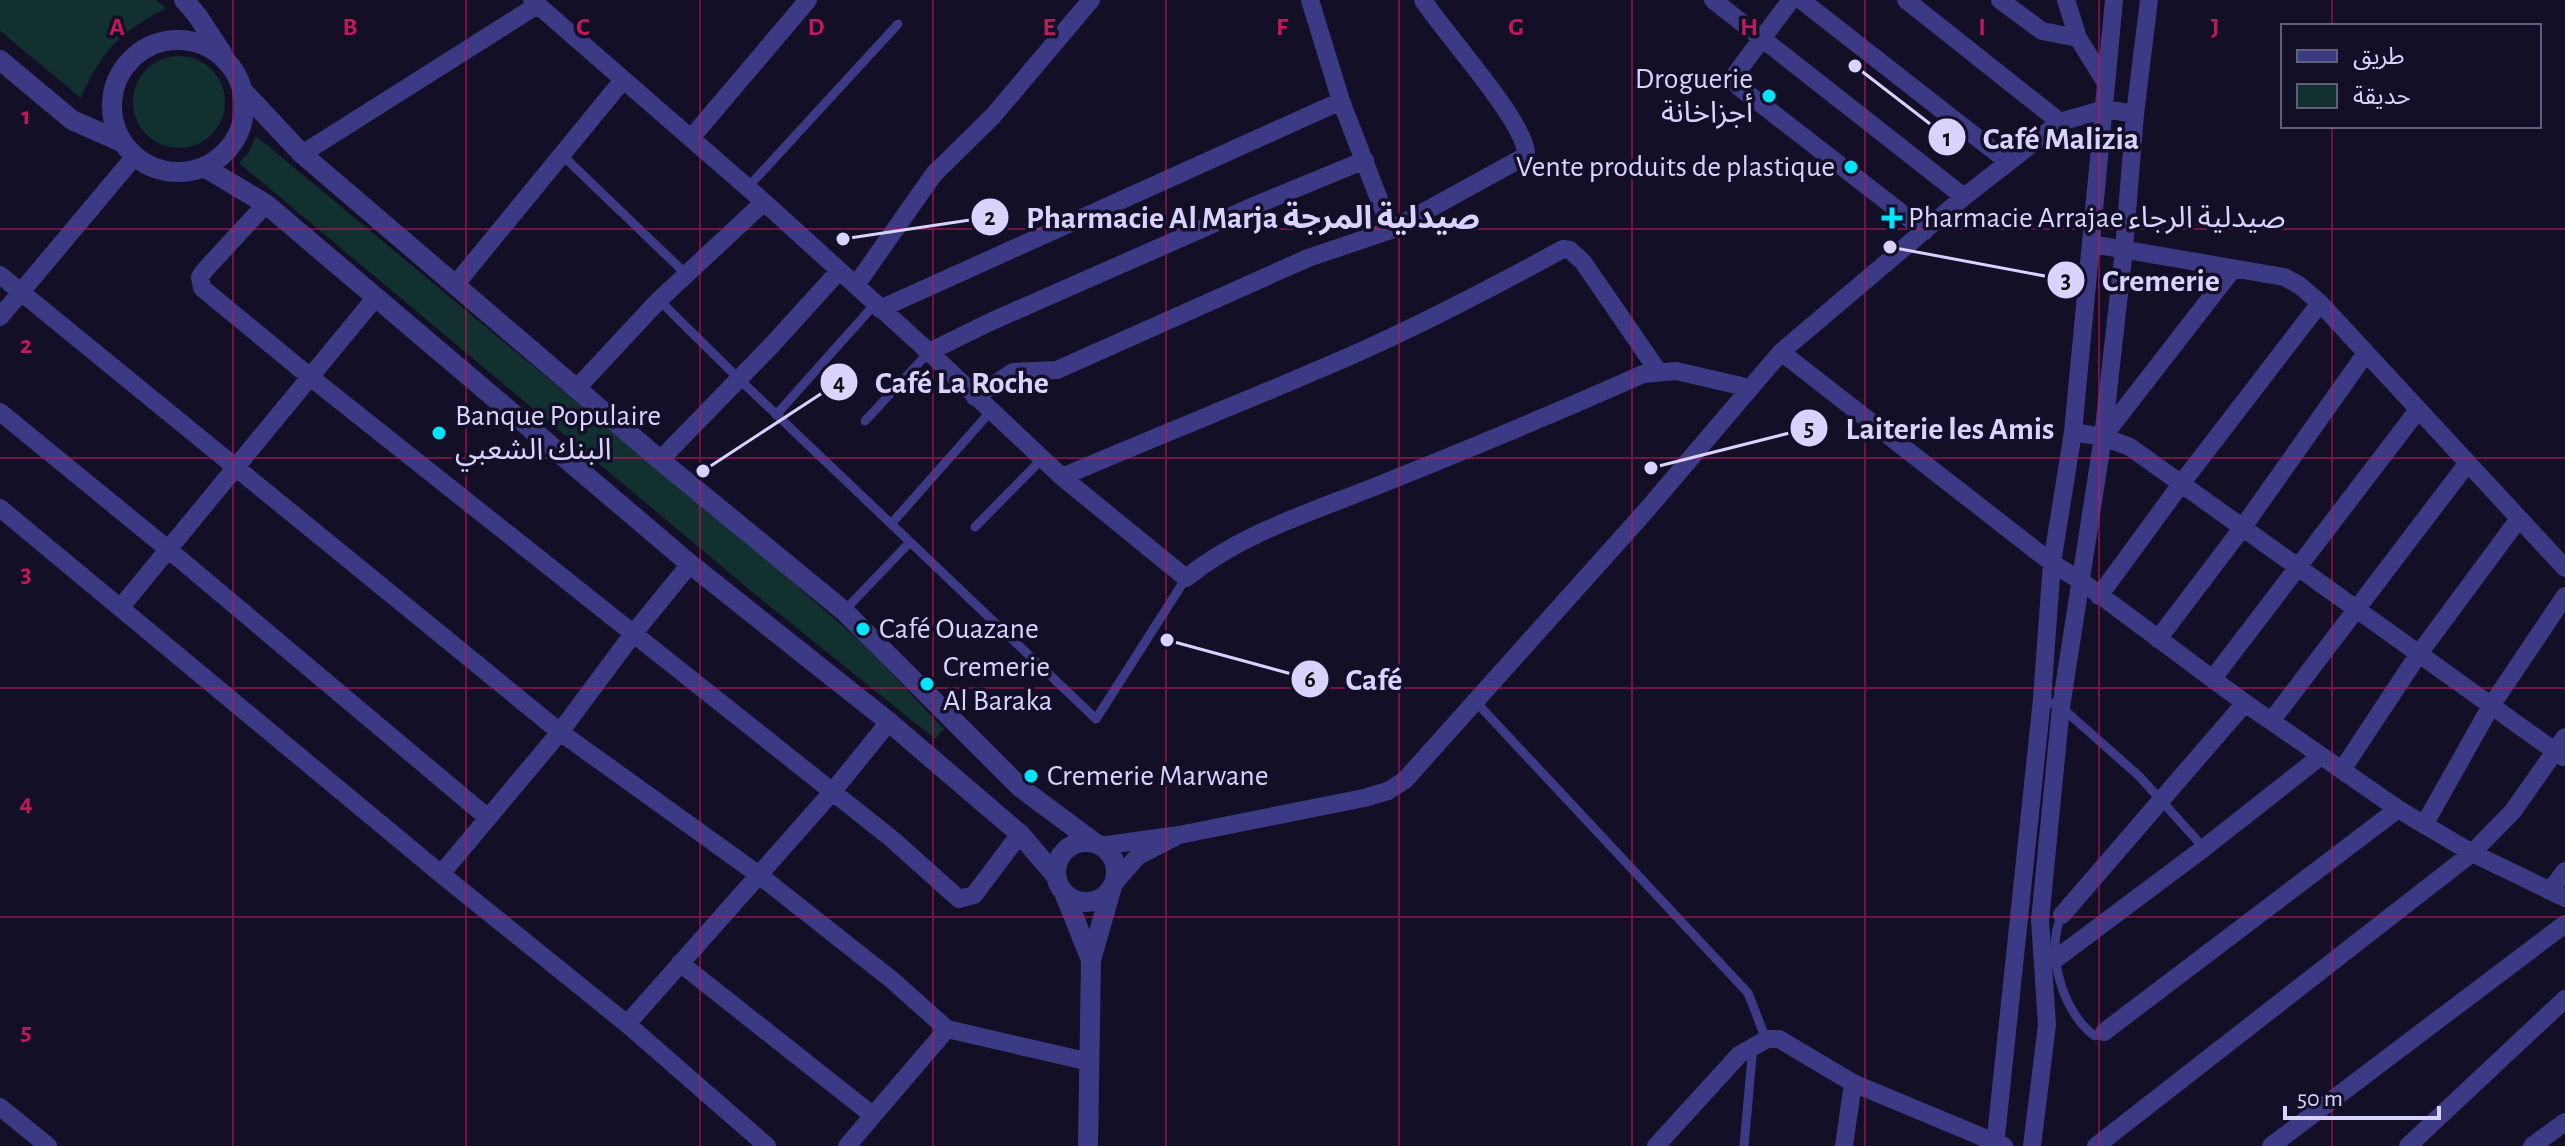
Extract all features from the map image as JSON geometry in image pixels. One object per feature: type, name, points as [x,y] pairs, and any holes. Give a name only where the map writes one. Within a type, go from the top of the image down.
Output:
[{"type":"street","points":[[0,60],[72,120],[129,149],[150,167],[168,172],[186,172],[204,167],[226,151],[241,128],[245,109],[243,91],[237,74],[184,0]]},
{"type":"street","points":[[691,138],[808,0]]},
{"type":"street","points":[[856,285],[934,174],[993,116],[1091,0]]},
{"type":"street","points":[[1310,0],[1341,101],[1391,230]]},
{"type":"street","points":[[975,397],[1013,372],[1057,370],[1308,258],[1391,230],[1522,158],[1526,152],[1524,141],[1514,121],[1423,0]]},
{"type":"street","points":[[1713,0],[1964,197]]},
{"type":"street","points":[[1791,0],[1734,80],[1925,231]]},
{"type":"street","points":[[1801,0],[2007,161]]},
{"type":"street","points":[[1906,0],[2060,122]]},
{"type":"street","points":[[2000,0],[2042,31],[2078,38]]},
{"type":"street","points":[[2066,0],[2078,38],[2106,83]]},
{"type":"street","points":[[1656,1146],[1739,1055],[1760,1042],[1779,1039],[1853,1083],[1998,1145],[2042,699],[2052,563],[2073,432],[2114,0]]},
{"type":"street","points":[[2032,1146],[2047,1025],[2040,920],[2061,707],[2103,437],[2149,0]]},
{"type":"street","points":[[302,154],[534,3],[748,187],[1062,477],[1186,578],[1228,548],[1311,510],[1382,484],[1643,374],[1676,371],[1750,388]]},
{"type":"street","points":[[129,149],[114,122],[112,101],[117,80],[129,62],[146,48],[166,41],[188,40],[209,47],[226,60]]},
{"type":"street","points":[[455,285],[623,80]]},
{"type":"street","points":[[243,91],[302,154],[660,460],[844,611],[1021,788],[1111,854],[1115,862],[1113,886],[1091,960],[1088,1146]]},
{"type":"street","points":[[877,306],[1341,101]]},
{"type":"street","points":[[1091,960],[1060,886],[1056,866],[1067,848],[1075,844],[1179,835],[1364,798],[1388,791],[1405,780],[1644,513],[1781,352],[2007,161],[2060,122],[2105,109],[2135,114]]},
{"type":"street","points":[[0,317],[129,149]]},
{"type":"street","points":[[929,352],[990,322],[1365,160]]},
{"type":"street","points":[[204,167],[266,204],[690,564],[889,722],[1020,834],[1074,900],[1095,902],[1138,856],[1179,835]]},
{"type":"street","points":[[576,389],[659,300],[764,202]]},
{"type":"street","points":[[266,204],[204,271],[200,277],[202,288],[833,791],[959,899],[974,895],[1020,834]]},
{"type":"street","points":[[2092,244],[2284,277],[2299,285],[2320,303],[2565,568]]},
{"type":"street","points":[[1062,477],[1329,365],[1475,297],[1563,249],[1570,250],[1583,262],[1658,371]]},
{"type":"street","points":[[2103,437],[2233,269]]},
{"type":"street","points":[[660,460],[839,271]]},
{"type":"street","points":[[0,275],[560,732],[759,875],[892,980],[947,1029],[1090,1062]]},
{"type":"street","points":[[120,608],[376,297]]},
{"type":"street","points":[[2099,596],[2320,303]]},
{"type":"street","points":[[1781,352],[2052,563],[2398,809],[2472,853],[2558,894],[2565,871]]},
{"type":"street","points":[[2158,639],[2243,527],[2366,353]]},
{"type":"street","points":[[2214,677],[2418,410]]},
{"type":"street","points":[[0,412],[488,818]]},
{"type":"street","points":[[2073,432],[2103,437],[2130,447],[2418,655],[2491,706],[2562,749],[2513,811],[2472,853],[2096,1146]]},
{"type":"street","points":[[2272,720],[2467,464]]},
{"type":"street","points":[[0,508],[627,1024],[767,1146]]},
{"type":"street","points":[[2342,770],[2418,655],[2518,520]]},
{"type":"street","points":[[441,874],[560,732],[690,564]]},
{"type":"street","points":[[2424,825],[2491,706],[2565,596]]},
{"type":"street","points":[[2062,915],[2245,703]]},
{"type":"street","points":[[627,1024],[833,791],[889,722]]},
{"type":"street","points":[[2057,958],[2321,756]]},
{"type":"street","points":[[2104,1032],[2398,809]]},
{"type":"street","points":[[2271,1146],[2565,924]]},
{"type":"street","points":[[680,963],[871,1114]]},
{"type":"street","points":[[2408,1146],[2565,999]]},
{"type":"street","points":[[847,1146],[871,1114],[947,1029]]},
{"type":"street","points":[[1844,1146],[1853,1083]]},
{"type":"street","points":[[0,1107],[48,1146]]},
{"type":"street","points":[[2532,1146],[2565,1122]]},
{"type":"lane","points":[[748,187],[898,24]]},
{"type":"lane","points":[[562,155],[686,274]]},
{"type":"lane","points":[[659,300],[1096,719],[1186,578]]},
{"type":"lane","points":[[776,415],[877,306]]},
{"type":"lane","points":[[865,421],[929,352]]},
{"type":"lane","points":[[891,524],[991,411]]},
{"type":"lane","points":[[975,527],[1042,459]]},
{"type":"lane","points":[[844,611],[910,542]]},
{"type":"lane","points":[[2042,699],[2061,707],[2139,776],[2204,848]]},
{"type":"lane","points":[[1475,701],[1748,993],[1760,1042],[1744,1146]]},
{"type":"lane","points":[[2062,915],[2055,934],[2058,976],[2078,1019],[2095,1036],[2104,1032]]},
{"type":"green space","points":[[0,0],[156,0],[166,8],[114,44],[97,66],[81,98],[0,31]]},
{"type":"green space","points":[[179,56],[196,60],[211,70],[221,85],[225,102],[221,119],[211,134],[196,144],[179,148],[162,144],[147,134],[137,119],[133,102],[137,85],[147,70],[162,60]]},
{"type":"green space","points":[[256,136],[787,577],[865,646],[944,729],[935,739],[762,600],[239,163],[249,152]]},
{"type":"place","name":"Café Malizia","points":[[1855,66]]},
{"type":"place","name":"Droguerie أجزاخانة","points":[[1769,96]]},
{"type":"place","name":"Vente produits de plastique","points":[[1851,167]]},
{"type":"place","name":"Pharmacie Arrajae صيدلية الرجاء","points":[[1892,218]]},
{"type":"place","name":"Pharmacie Al Marja صيدلية المرجة","points":[[843,239]]},
{"type":"place","name":"Cremerie","points":[[1890,247]]},
{"type":"place","name":"Banque Populaire البنك الشعبي","points":[[439,433]]},
{"type":"place","name":"Laiterie les Amis","points":[[1651,468]]},
{"type":"place","name":"Café La Roche","points":[[703,471]]},
{"type":"place","name":"Café Ouazane","points":[[863,629]]},
{"type":"place","name":"Café","points":[[1167,640]]},
{"type":"place","name":"Cremerie Al Baraka","points":[[927,684]]},
{"type":"place","name":"Cremerie Marwane","points":[[1031,776]]}]
